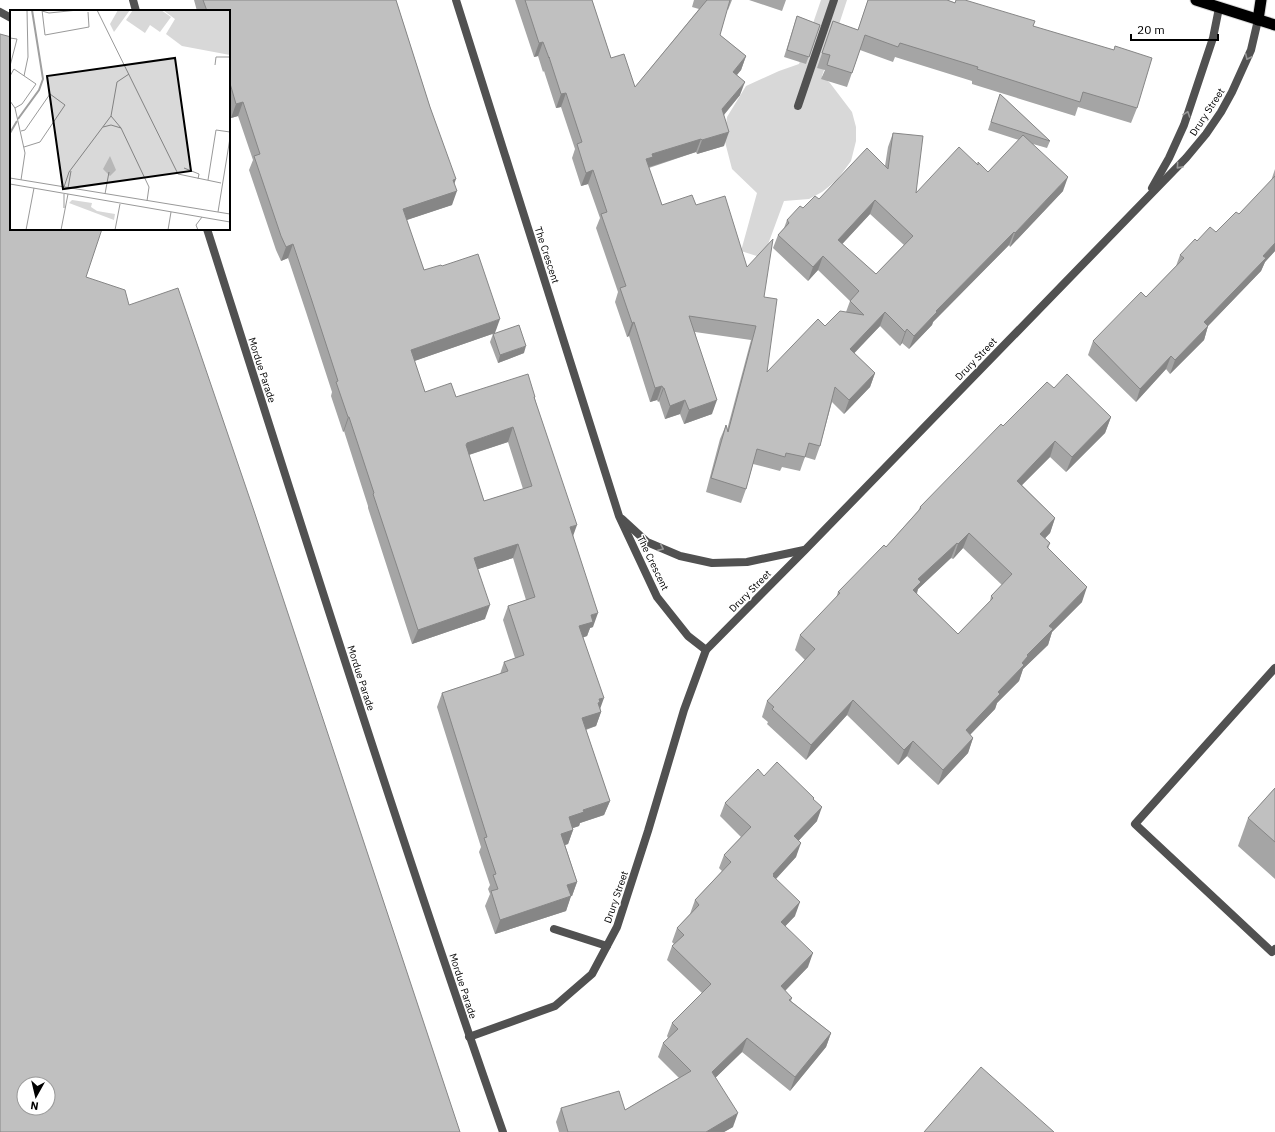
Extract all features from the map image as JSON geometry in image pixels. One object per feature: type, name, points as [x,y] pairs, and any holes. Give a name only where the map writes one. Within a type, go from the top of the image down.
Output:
[{"type":"highway","points":[[1196,0],[1220,4],[1258,20],[1275,25]]},
{"type":"highway","points":[[1258,20],[1261,0]]},
{"type":"street","points":[[132,0],[136,10]]},
{"type":"street","name":"The Crescent","points":[[456,0],[619,516],[658,597],[688,636],[706,650]]},
{"type":"street","points":[[798,106],[834,0]]},
{"type":"street","name":"Drury Street","points":[[1145,198],[1163,170],[1184,124],[1213,38],[1220,4]]},
{"type":"street","points":[[0,12],[10,17]]},
{"type":"street","name":"Drury Street","points":[[470,1037],[555,1006],[592,974],[617,927],[648,831],[684,710],[706,650],[805,550],[1145,198],[1186,158],[1206,134],[1232,92],[1251,50],[1258,20]]},
{"type":"street","name":"Mordue Parade","points":[[207,230],[358,699],[503,1132]]},
{"type":"street","name":"The Crescent","points":[[619,516],[647,542],[680,556],[712,563],[747,562],[805,550]]},
{"type":"street","points":[[1275,668],[1135,824],[1272,952],[1275,950]]},
{"type":"street","points":[[554,929],[607,946]]},
{"type":"shaded area","points":[[821,0],[847,0],[822,76],[830,83],[852,112],[856,127],[856,141],[851,161],[837,180],[822,192],[809,199],[784,201],[763,258],[741,251],[757,193],[732,169],[724,138],[727,117],[746,86],[779,71],[799,64]]},
{"type":"building","points":[[203,0],[396,0],[430,107],[456,179],[453,180],[457,191],[403,209],[424,270],[442,266],[478,254],[500,319],[411,350],[425,392],[451,383],[456,397],[528,374],[534,397],[577,525],[570,527],[598,613],[591,615],[593,622],[579,626],[604,698],[599,699],[600,702],[598,703],[601,712],[582,718],[610,801],[583,810],[584,812],[569,817],[573,830],[561,834],[577,882],[567,885],[571,896],[500,920],[491,891],[498,889],[493,875],[496,874],[484,838],[487,837],[442,693],[508,671],[504,662],[524,655],[508,606],[535,597],[518,544],[474,558],[490,605],[418,630],[349,417],[336,382],[338,381],[293,244],[286,247],[281,236],[254,156],[260,154],[243,102],[236,104],[230,83],[230,10],[207,10]],"holes":[[[513,427],[532,486],[484,501],[466,445],[467,443]]]},
{"type":"building","points":[[525,0],[592,0],[611,58],[624,54],[635,87],[707,0],[730,0],[720,35],[746,56],[733,72],[745,82],[722,109],[729,132],[652,154],[653,157],[646,159],[662,205],[692,195],[696,205],[725,196],[747,267],[773,239],[764,297],[777,299],[767,372],[818,319],[825,326],[840,311],[864,315],[850,301],[859,291],[823,256],[813,267],[778,235],[789,223],[787,220],[800,206],[803,208],[815,196],[819,199],[867,148],[888,169],[893,133],[923,136],[916,193],[959,147],[978,165],[978,162],[988,172],[1023,135],[1068,177],[1015,233],[1014,232],[936,311],[937,312],[914,336],[907,329],[905,332],[885,312],[850,349],[875,373],[849,400],[835,387],[820,446],[809,443],[805,457],[786,453],[785,457],[757,449],[746,489],[711,478],[726,425],[728,432],[756,326],[689,316],[717,400],[689,410],[685,400],[670,406],[664,388],[662,386],[655,388],[634,322],[632,323],[620,288],[626,286],[601,214],[607,212],[593,170],[586,173],[577,144],[582,142],[566,93],[561,94],[543,42],[539,43]],"holes":[[[875,200],[913,236],[876,274],[838,240]]]},
{"type":"building","points":[[868,0],[947,0],[955,3],[956,0],[965,0],[1035,21],[1033,26],[1114,50],[1115,46],[1152,58],[1137,108],[1083,92],[1080,102],[977,69],[978,67],[900,43],[898,47],[865,35],[852,73],[827,65],[830,55],[822,53],[833,21],[858,30]]},
{"type":"building","points":[[797,16],[820,25],[809,57],[787,50]]},
{"type":"building","points":[[0,34],[10,37],[10,230],[102,230],[86,277],[125,290],[129,305],[178,288],[254,511],[460,1132],[0,1132]]},
{"type":"building","points":[[1000,94],[1050,141],[991,122]]},
{"type":"building","points":[[1275,176],[1275,243],[1263,256],[1266,258],[1204,322],[1208,326],[1175,360],[1171,356],[1140,389],[1093,341],[1141,292],[1146,297],[1184,258],[1180,255],[1195,239],[1197,241],[1210,227],[1216,232],[1236,212],[1239,214]]},
{"type":"building","points":[[519,325],[526,346],[500,355],[493,334]]},
{"type":"building","points":[[1067,374],[1111,417],[1072,457],[1055,441],[1017,481],[1055,518],[1040,534],[1050,543],[1047,547],[1087,587],[1049,626],[1053,629],[1027,655],[1028,656],[1022,663],[1024,665],[998,692],[1000,694],[966,730],[973,738],[943,770],[913,741],[904,750],[853,700],[811,745],[772,709],[774,707],[767,701],[815,649],[800,635],[840,593],[838,592],[884,545],[886,547],[921,508],[920,507],[1001,424],[1003,426],[1047,382],[1054,388]],"holes":[[[969,533],[1012,574],[991,596],[993,598],[958,634],[913,590],[921,582],[918,579]]]},
{"type":"building","points":[[777,762],[822,807],[794,836],[801,843],[773,874],[773,876],[800,902],[781,922],[813,953],[781,986],[792,998],[789,1000],[831,1033],[795,1077],[747,1038],[712,1072],[738,1113],[706,1132],[568,1132],[561,1108],[619,1091],[625,1110],[691,1071],[663,1043],[678,1029],[672,1023],[711,984],[672,946],[684,935],[677,928],[699,905],[695,900],[731,862],[724,855],[751,827],[725,803],[758,769],[764,776]]},
{"type":"building","points":[[1275,788],[1275,842],[1248,818]]},
{"type":"building","points":[[981,1067],[1054,1132],[924,1132]]}]
